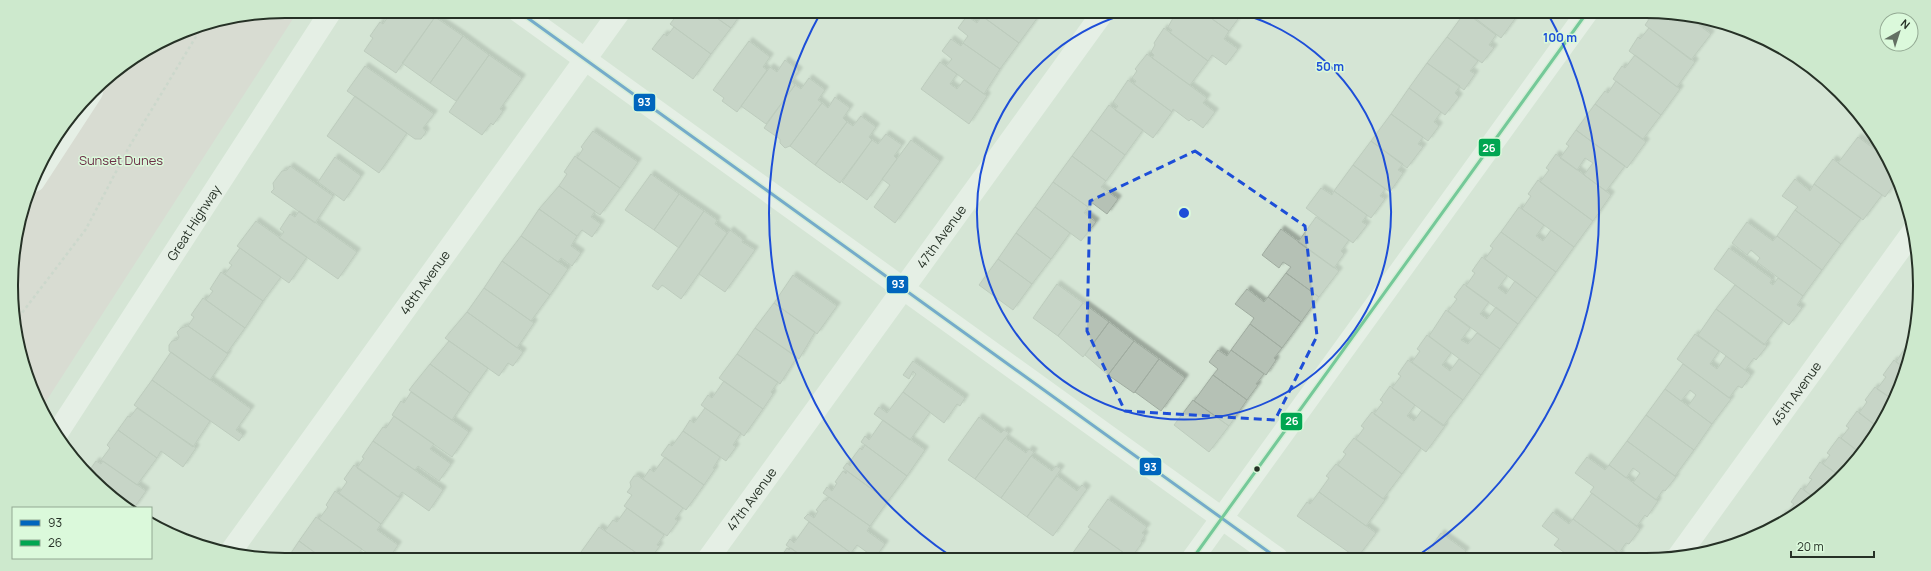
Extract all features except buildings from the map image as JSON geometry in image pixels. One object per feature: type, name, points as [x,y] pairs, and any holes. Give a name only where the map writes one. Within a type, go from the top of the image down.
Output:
[{"type":"street","name":"Great Highway","points":[[60,429],[326,18]]},
{"type":"street","points":[[528,18],[1270,553]]},
{"type":"street","name":"48th Avenue","points":[[233,548],[615,18]]},
{"type":"street","name":"47th Avenue","points":[[712,553],[1099,18]]},
{"type":"street","points":[[1197,553],[1583,18]]},
{"type":"street","name":"45th Avenue","points":[[1682,551],[1909,237]]},
{"type":"path","points":[[20,316],[86,229],[129,147],[198,33]]},
{"type":"highlighted area","points":[[1195,151],[1305,226],[1317,336],[1275,420],[1125,411],[1087,331],[1090,201]]},
{"type":"green space","name":"Sunset Dunes","points":[[293,18],[45,403],[32,371],[23,338],[20,320],[18,286],[20,251],[27,216],[38,183],[63,137],[84,109],[109,84],[137,63],[167,46],[200,32],[233,23],[251,20]]},
{"type":"transit line","name":"93","points":[[528,18],[1270,553]]},
{"type":"transit line","name":"26","points":[[1197,553],[1583,18]]}]
